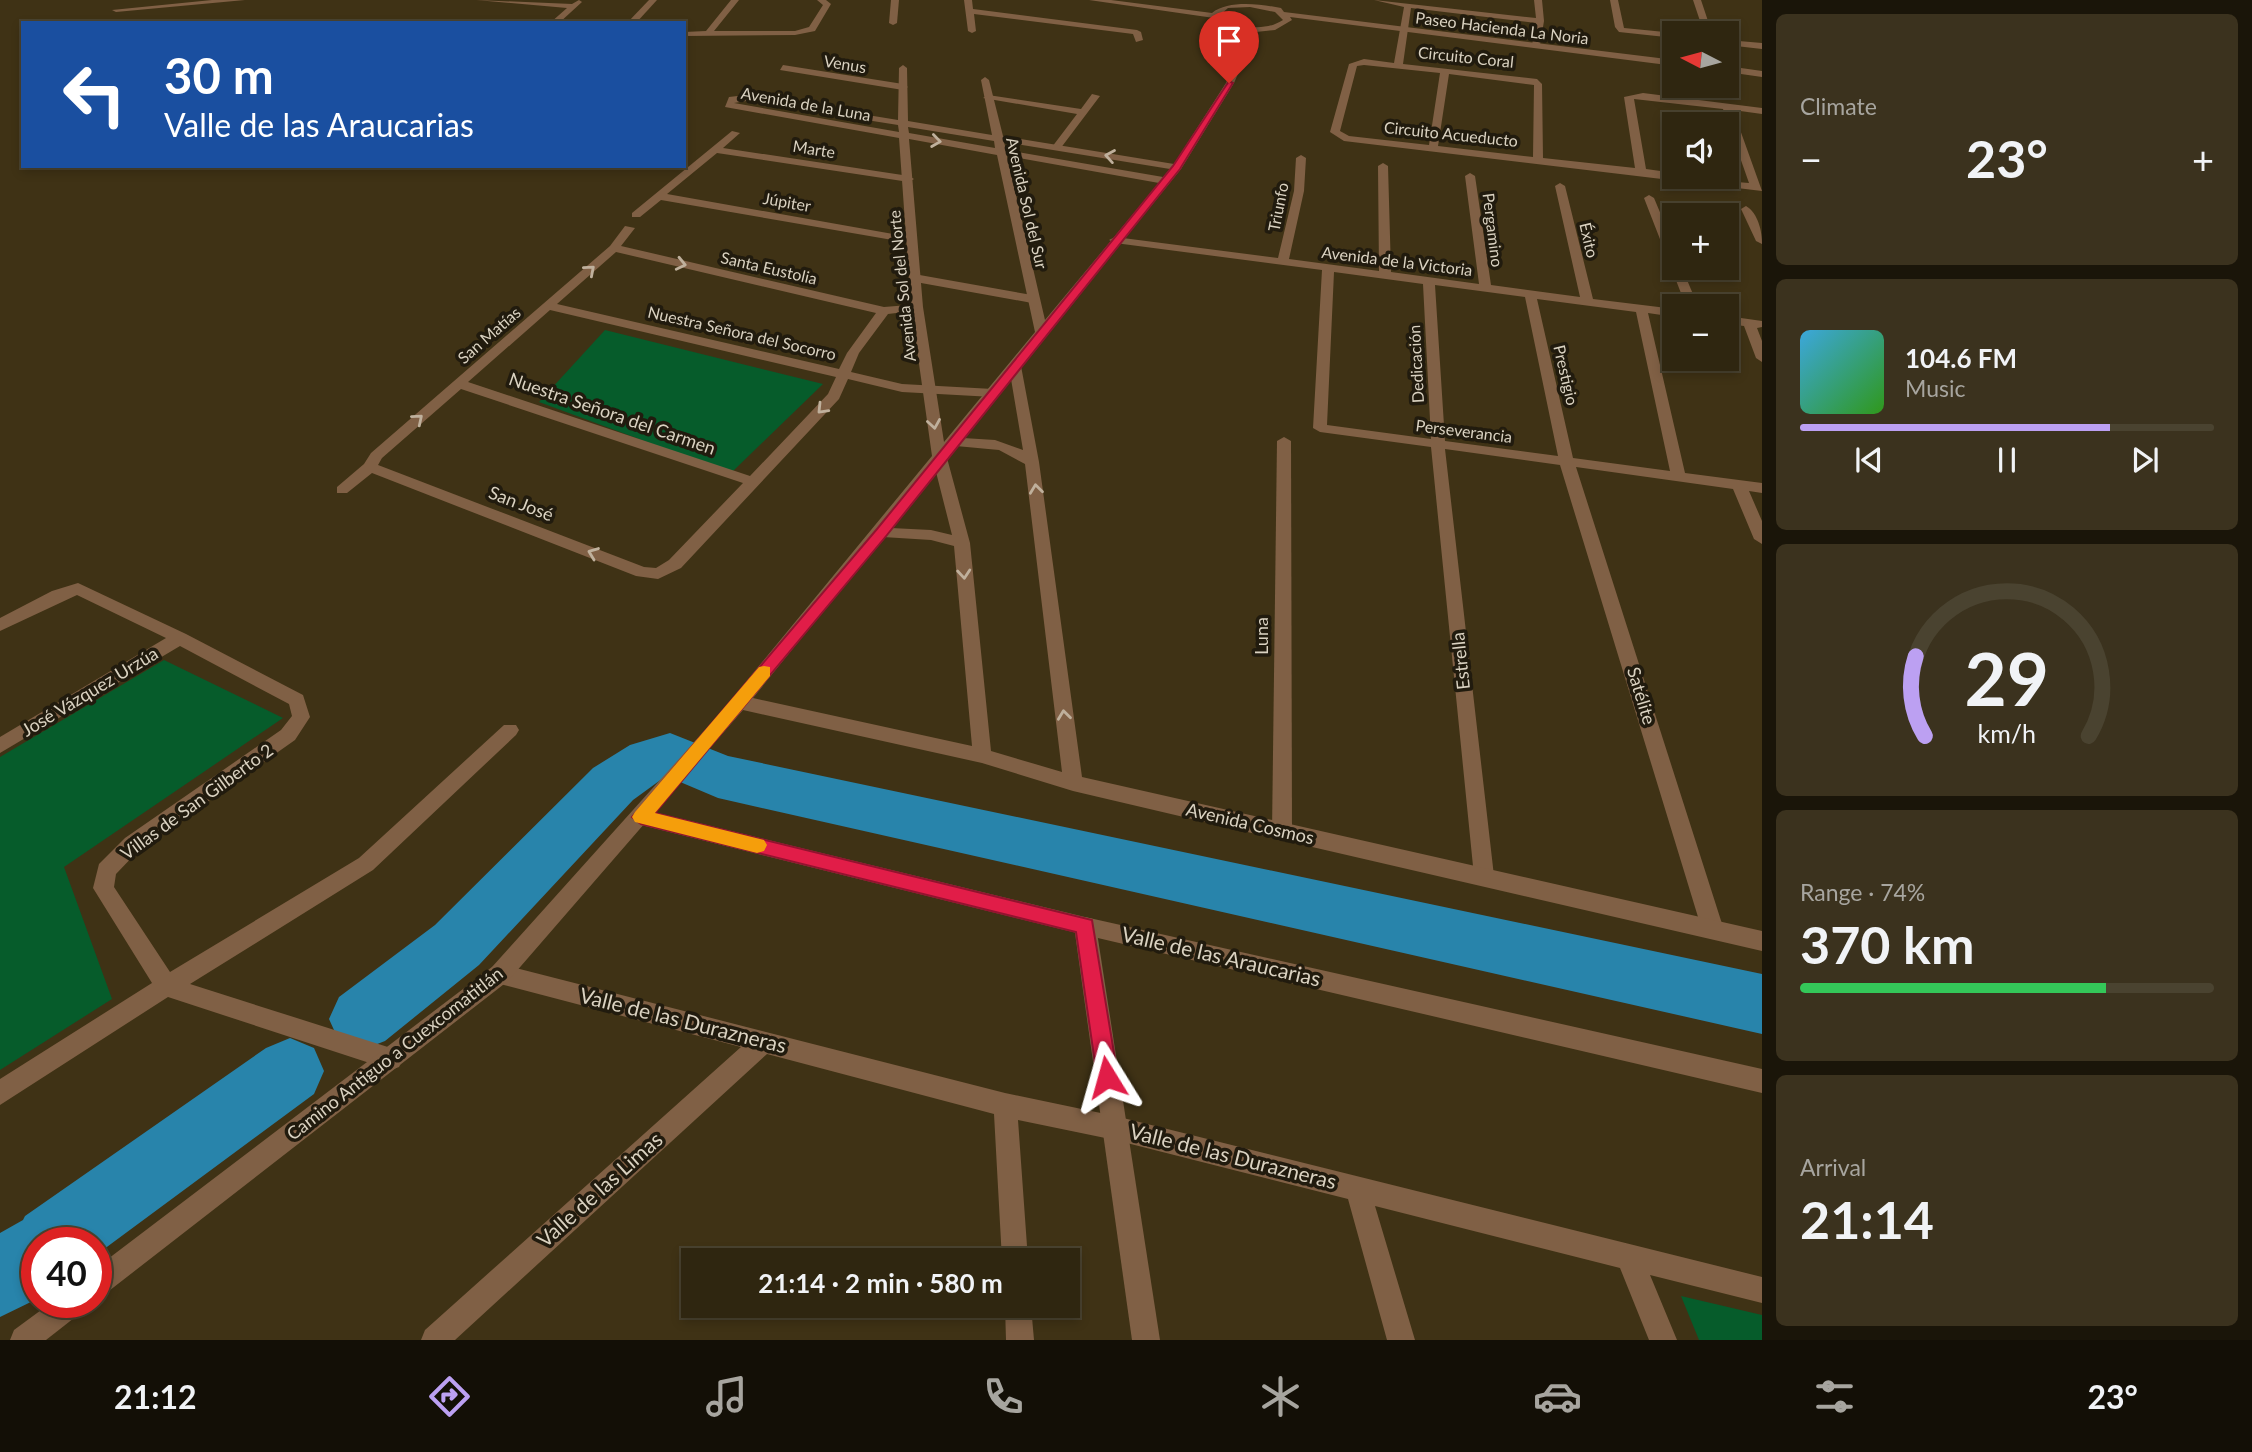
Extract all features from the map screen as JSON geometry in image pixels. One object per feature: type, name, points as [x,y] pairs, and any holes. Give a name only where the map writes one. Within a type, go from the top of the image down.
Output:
[{"type":"street","points":[[116,10],[241,0]]},
{"type":"street","points":[[480,0],[577,3]]},
{"type":"street","points":[[633,21],[653,0]]},
{"type":"street","points":[[708,34],[736,0]]},
{"type":"street","points":[[686,34],[795,33],[813,29],[827,5],[821,0]]},
{"type":"street","points":[[893,23],[895,0]]},
{"type":"street","points":[[968,0],[972,31]]},
{"type":"street","points":[[1093,0],[1216,16],[1228,24],[1253,29],[1285,18]]},
{"type":"street","points":[[1156,0],[1226,6],[1260,3],[1285,18]]},
{"type":"street","points":[[1378,0],[1540,21]]},
{"type":"street","points":[[1454,11],[1456,0]]},
{"type":"street","points":[[1536,45],[1540,21],[1538,0]]},
{"type":"street","points":[[1614,0],[1619,27],[1622,30],[1662,35]]},
{"type":"street","points":[[1698,0],[1704,21]]},
{"type":"street","points":[[556,21],[577,3]]},
{"type":"street","points":[[1398,65],[1408,5]]},
{"type":"street","points":[[1216,16],[1219,9],[1226,6]]},
{"type":"street","points":[[970,11],[1137,32],[1139,40]]},
{"type":"street","name":"Paseo Hacienda La Noria","points":[[1285,18],[1662,68]]},
{"type":"street","name":"Camino Antiguo a Cuexcomatitlán","points":[[112,1273],[500,975],[733,710],[882,532],[1115,240],[1166,181],[1220,102],[1248,46],[1253,29]]},
{"type":"street","name":"Paseo Hacienda La Noria","points":[[1404,34],[1536,45],[1662,61]]},
{"type":"street","points":[[1740,45],[1758,48]]},
{"type":"street","name":"Circuito Coral","points":[[1357,62],[1525,79],[1538,84],[1538,160]]},
{"type":"street","name":"Circuito Acueducto","points":[[1357,62],[1353,64],[1335,132],[1338,136],[1662,175]]},
{"type":"street","name":"Venus","points":[[783,68],[904,87]]},
{"type":"street","name":"Avenida Sol del Norte","points":[[903,68],[903,123],[917,307],[940,459],[961,543],[982,756]]},
{"type":"street","points":[[1433,148],[1445,70]]},
{"type":"street","points":[[1740,71],[1762,74]]},
{"type":"street","points":[[1740,78],[1762,81]]},
{"type":"street","name":"Avenida Sol del Sur","points":[[985,80],[1032,299],[1042,332]]},
{"type":"street","points":[[1057,147],[1095,96]]},
{"type":"street","points":[[1641,172],[1629,97],[1643,96],[1762,111]]},
{"type":"street","name":"Avenida de la Luna","points":[[1166,181],[727,105],[737,98],[786,104],[1177,167]]},
{"type":"street","points":[[988,98],[1082,112]]},
{"type":"street","points":[[773,114],[786,104]]},
{"type":"street","points":[[1727,106],[1759,188]]},
{"type":"street","points":[[636,215],[735,133]]},
{"type":"street","name":"Marte","points":[[716,150],[909,180]]},
{"type":"street","name":"Triunfo","points":[[1283,262],[1299,191],[1301,158]]},
{"type":"street","points":[[1383,166],[1385,276]]},
{"type":"street","name":"Pergamino","points":[[1470,176],[1485,288]]},
{"type":"street","name":"Circuito Acueducto","points":[[1739,185],[1759,188]]},
{"type":"street","name":"Éxito","points":[[1560,186],[1587,300]]},
{"type":"street","name":"Júpiter","points":[[659,195],[910,240]]},
{"type":"street","points":[[1649,198],[1662,231]]},
{"type":"street","points":[[1746,209],[1762,241]]},
{"type":"street","name":"San Matías","points":[[342,490],[370,467],[376,456],[614,248],[629,228]]},
{"type":"street","name":"Avenida de la Victoria","points":[[1115,240],[1662,311]]},
{"type":"street","name":"Santa Eustolia","points":[[614,248],[884,311],[917,307]]},
{"type":"street","name":"Perseverancia","points":[[1328,269],[1320,428],[1762,488]]},
{"type":"street","points":[[914,278],[1032,299]]},
{"type":"street","name":"Dedicación","points":[[1429,281],[1438,446]]},
{"type":"street","name":"Prestigio","points":[[1530,294],[1567,463]]},
{"type":"street","name":"Nuestra Señora del Socorro","points":[[549,306],[902,388],[993,393]]},
{"type":"street","points":[[1641,308],[1679,478]]},
{"type":"street","points":[[751,481],[835,396],[853,353],[884,311]]},
{"type":"street","points":[[1755,324],[1762,358]]},
{"type":"street","points":[[1015,366],[1032,462],[1073,783]]},
{"type":"street","name":"Nuestra Señora del Carmen","points":[[460,384],[751,481]]},
{"type":"street","name":"Luna","points":[[1282,832],[1284,441]]},
{"type":"street","points":[[954,442],[994,443],[1015,449],[1032,462]]},
{"type":"street","name":"Estrella","points":[[1438,446],[1485,876]]},
{"type":"street","name":"Satélite","points":[[1567,463],[1713,930]]},
{"type":"street","name":"San José","points":[[370,467],[642,572],[658,574],[675,564],[751,481]]},
{"type":"street","points":[[1740,487],[1762,539]]},
{"type":"street","points":[[882,532],[931,536],[961,543]]},
{"type":"street","name":"Villas de San Gilberto 2","points":[[0,625],[58,595],[78,589],[180,638],[297,700],[301,717],[288,735],[132,845],[107,870],[103,888],[167,987]]},
{"type":"street","name":"José Vázquez Urzúa","points":[[0,746],[180,638]]},
{"type":"street","name":"Avenida Cosmos","points":[[733,710],[982,756],[1073,783],[1762,941]]},
{"type":"street","points":[[0,1093],[90,1033],[366,864],[510,730]]},
{"type":"street","name":"Valle de las Araucarias","points":[[641,817],[1085,926],[1762,1082]]},
{"type":"street","points":[[1085,926],[1146,1340]]},
{"type":"street","name":"Valle de las Durazneras","points":[[500,975],[1006,1105],[1115,1128],[1762,1290]]},
{"type":"street","points":[[167,987],[391,1059]]},
{"type":"street","name":"Valle de las Limas","points":[[435,1340],[765,1041]]},
{"type":"street","points":[[1006,1105],[1014,1248]]},
{"type":"street","points":[[1357,1188],[1401,1340]]},
{"type":"street","points":[[1629,1257],[1663,1340]]},
{"type":"street","points":[[24,1340],[53,1318]]},
{"type":"street","points":[[1019,1318],[1020,1340]]},
{"type":"green space","points":[[605,330],[823,384],[731,473],[539,402]]},
{"type":"green space","points":[[164,660],[283,718],[64,867],[112,999],[0,1070],[0,757]]},
{"type":"green space","points":[[1681,1296],[1762,1315],[1762,1340],[1699,1340]]},
{"type":"waterway","points":[[362,1019],[457,945],[613,784],[649,760],[670,754],[718,776],[1762,1004]]},
{"type":"waterway","points":[[72,1227],[290,1071]]},
{"type":"waterway","points":[[0,1279],[21,1264]]},
{"type":"slow traffic","points":[[757,845],[641,817],[671,778],[764,672]]},
{"type":"route","points":[[1107,1077],[1085,926],[641,817],[671,778],[727,717],[882,532],[1115,240],[1177,167],[1220,102],[1229,83]]}]
